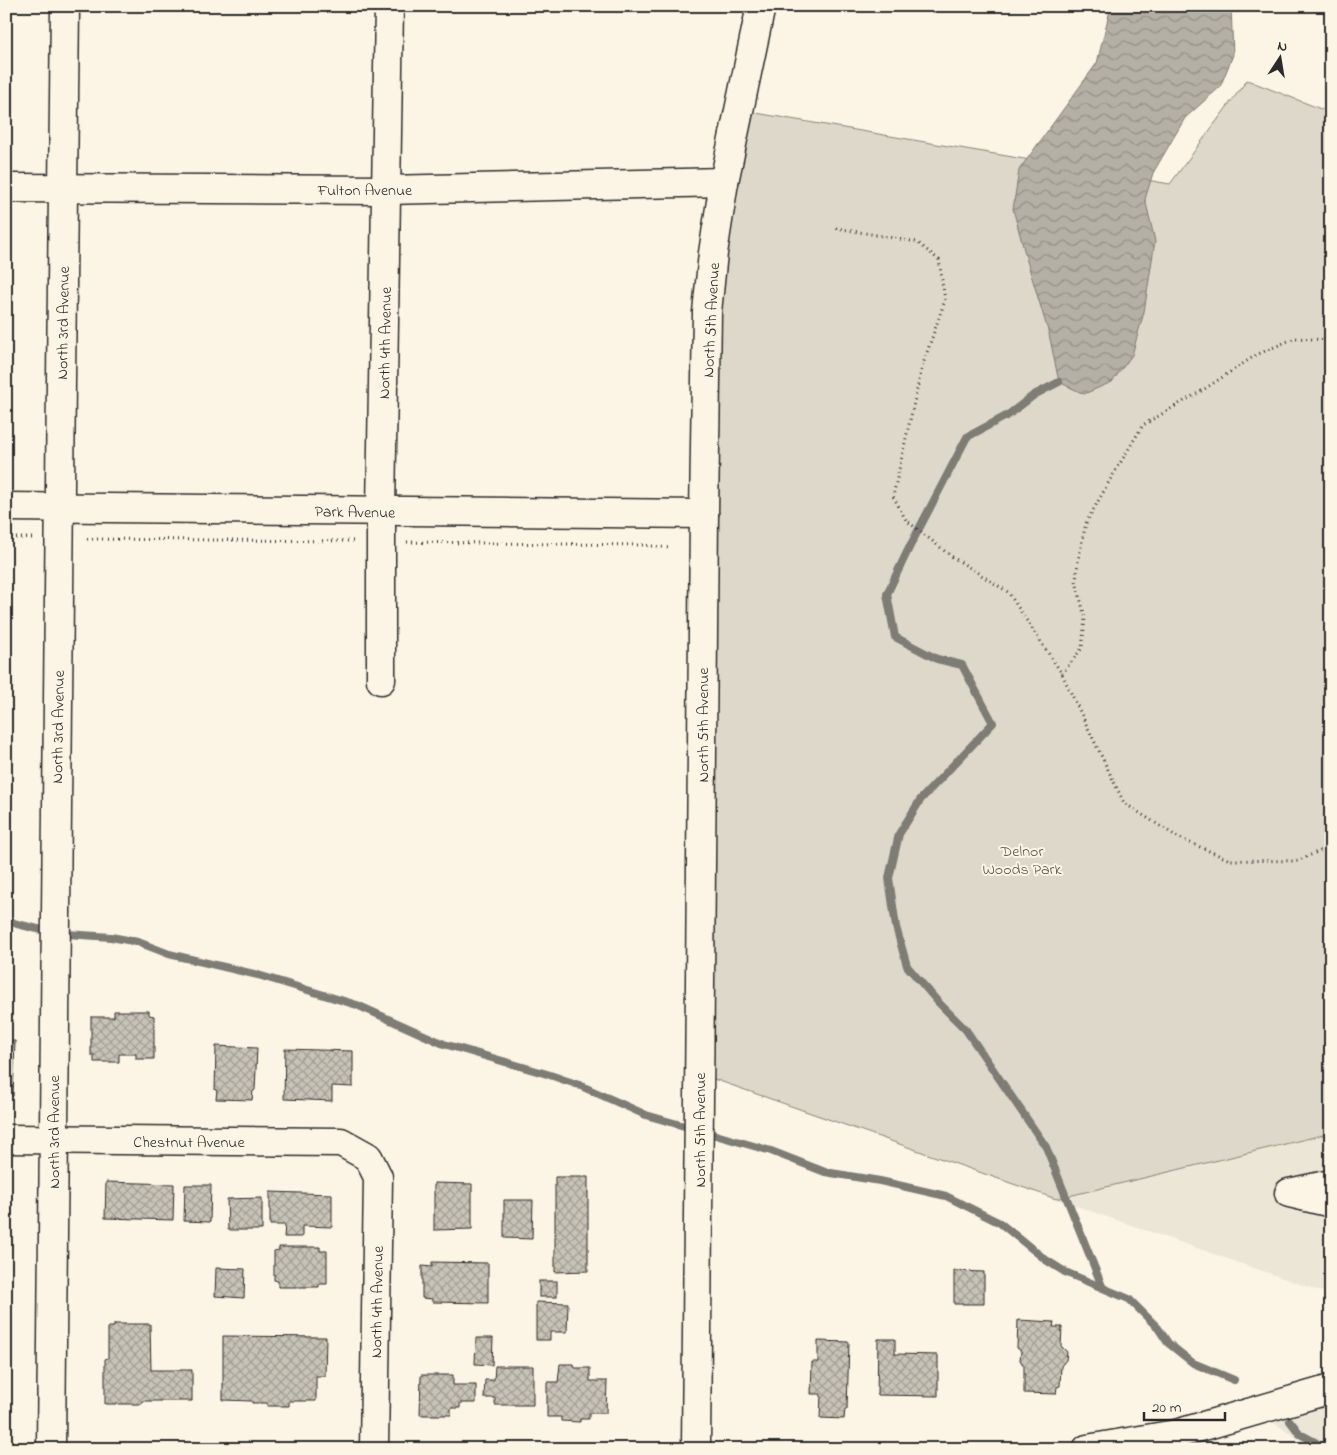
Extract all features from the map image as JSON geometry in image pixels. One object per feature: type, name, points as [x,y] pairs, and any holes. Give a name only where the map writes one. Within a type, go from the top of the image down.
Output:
[{"type":"street","name":"North 3rd Avenue","points":[[51,1449],[54,979],[65,6]]},
{"type":"street","name":"North 4th Avenue","points":[[381,680],[381,511],[389,6]]},
{"type":"street","name":"North 5th Avenue","points":[[696,1449],[704,514],[708,312],[713,253],[724,182],[761,6]]},
{"type":"street","name":"Fulton Avenue","points":[[6,188],[386,190],[724,182]]},
{"type":"street","name":"Park Avenue","points":[[6,506],[704,514]]},
{"type":"street","name":"Chestnut Avenue","points":[[6,1139],[340,1142],[368,1158]]},
{"type":"street","name":"North 4th Avenue","points":[[368,1158],[378,1177],[374,1449]]},
{"type":"street","points":[[1331,1184],[1289,1193],[1331,1203]]},
{"type":"street","points":[[1087,1449],[1178,1441],[1331,1389]]},
{"type":"path","points":[[836,228],[917,242],[939,260],[945,300],[922,367],[894,496],[906,520],[951,556],[1008,592],[1062,674],[1124,803],[1179,838],[1230,860],[1297,861],[1331,846]]},
{"type":"path","points":[[1062,674],[1082,648],[1085,618],[1076,581],[1086,523],[1143,426],[1256,355],[1295,338],[1331,340]]},
{"type":"path","points":[[6,538],[642,545],[670,548]]},
{"type":"shaded area","points":[[1331,1133],[1331,1295],[1056,1199]]},
{"type":"shaded area","points":[[1331,1397],[1331,1449],[1313,1449],[1264,1416]]},
{"type":"green space","name":"Delnor Woods Park","points":[[1247,80],[1331,113],[1331,1133],[1056,1199],[711,1078],[717,314],[750,112],[1170,184]]},
{"type":"water","points":[[1111,6],[1231,6],[1233,55],[1220,87],[1185,118],[1153,173],[1145,199],[1155,241],[1144,312],[1132,355],[1112,382],[1084,394],[1059,382],[1049,334],[1013,209],[1019,170],[1097,63]]},
{"type":"building","points":[[114,1011],[149,1011],[149,1015],[154,1016],[154,1059],[136,1059],[136,1054],[119,1054],[119,1062],[94,1062],[94,1055],[91,1055],[91,1017],[114,1017]]},
{"type":"building","points":[[6,1041],[15,1041],[13,1096],[6,1096]]},
{"type":"building","points":[[216,1046],[257,1048],[255,1090],[253,1091],[252,1100],[216,1099]]},
{"type":"building","points":[[285,1049],[353,1051],[353,1087],[332,1086],[332,1101],[284,1099]]},
{"type":"building","points":[[555,1177],[588,1177],[588,1271],[555,1272]]},
{"type":"building","points":[[106,1182],[174,1184],[173,1220],[105,1218]]},
{"type":"building","points":[[434,1183],[472,1184],[472,1229],[434,1230]]},
{"type":"building","points":[[185,1185],[211,1185],[210,1222],[184,1221]]},
{"type":"building","points":[[270,1192],[332,1194],[332,1227],[302,1226],[302,1237],[284,1237],[285,1225],[270,1225]]},
{"type":"building","points":[[262,1198],[262,1230],[228,1230],[227,1199]]},
{"type":"building","points":[[504,1200],[533,1200],[532,1239],[504,1238]]},
{"type":"building","points":[[279,1247],[320,1247],[320,1251],[327,1251],[327,1284],[319,1284],[319,1287],[278,1287],[278,1281],[274,1280],[274,1251],[279,1250]]},
{"type":"building","points":[[432,1262],[488,1263],[488,1303],[432,1302],[432,1299],[422,1298],[422,1266],[432,1267]]},
{"type":"building","points":[[216,1268],[245,1269],[244,1298],[215,1296]]},
{"type":"building","points":[[954,1271],[984,1272],[984,1304],[954,1304]]},
{"type":"building","points":[[539,1281],[557,1281],[557,1297],[539,1297]]},
{"type":"building","points":[[536,1302],[568,1303],[567,1332],[550,1332],[550,1340],[536,1340]]},
{"type":"building","points":[[1018,1320],[1054,1322],[1053,1327],[1062,1327],[1061,1346],[1067,1352],[1066,1360],[1061,1366],[1060,1386],[1057,1387],[1056,1394],[1024,1393],[1024,1366],[1020,1360],[1021,1351],[1017,1348]]},
{"type":"building","points":[[114,1324],[150,1324],[151,1370],[192,1370],[192,1401],[142,1401],[142,1404],[105,1404],[105,1359],[108,1358],[108,1327],[114,1327]]},
{"type":"building","points":[[223,1336],[326,1337],[325,1376],[316,1376],[316,1401],[289,1401],[289,1406],[267,1406],[267,1403],[223,1400]]},
{"type":"building","points":[[476,1338],[493,1338],[492,1365],[475,1364]]},
{"type":"building","points":[[878,1339],[895,1339],[895,1354],[938,1355],[938,1396],[877,1395]]},
{"type":"building","points":[[818,1341],[849,1342],[847,1409],[845,1409],[844,1419],[820,1418],[821,1394],[811,1394],[812,1362],[818,1362]]},
{"type":"building","points":[[560,1364],[574,1364],[575,1368],[590,1368],[590,1381],[607,1381],[606,1413],[589,1413],[589,1419],[580,1419],[580,1422],[561,1421],[561,1417],[547,1417],[547,1382],[558,1382]]},
{"type":"building","points":[[495,1366],[533,1366],[533,1405],[495,1405],[495,1398],[484,1398],[485,1380],[494,1380]]},
{"type":"building","points":[[421,1375],[453,1375],[453,1385],[476,1385],[476,1403],[460,1403],[460,1408],[451,1408],[451,1415],[420,1415]]},
{"type":"waterway","points":[[1059,382],[1034,395],[1008,415],[967,437],[887,594],[895,637],[937,659],[962,665],[993,723],[921,799],[899,834],[889,878],[896,927],[907,966],[938,1002],[966,1030],[1046,1147],[1102,1286]]},
{"type":"waterway","points":[[6,920],[42,930],[111,937],[138,942],[169,954],[258,975],[357,1005],[444,1044],[579,1085],[646,1115],[771,1151],[825,1172],[880,1181],[946,1196],[1000,1223],[1046,1260],[1065,1272],[1129,1299],[1158,1328],[1168,1343],[1193,1363],[1234,1380]]},
{"type":"waterway","points":[[1290,1421],[1300,1434],[1324,1449]]}]
